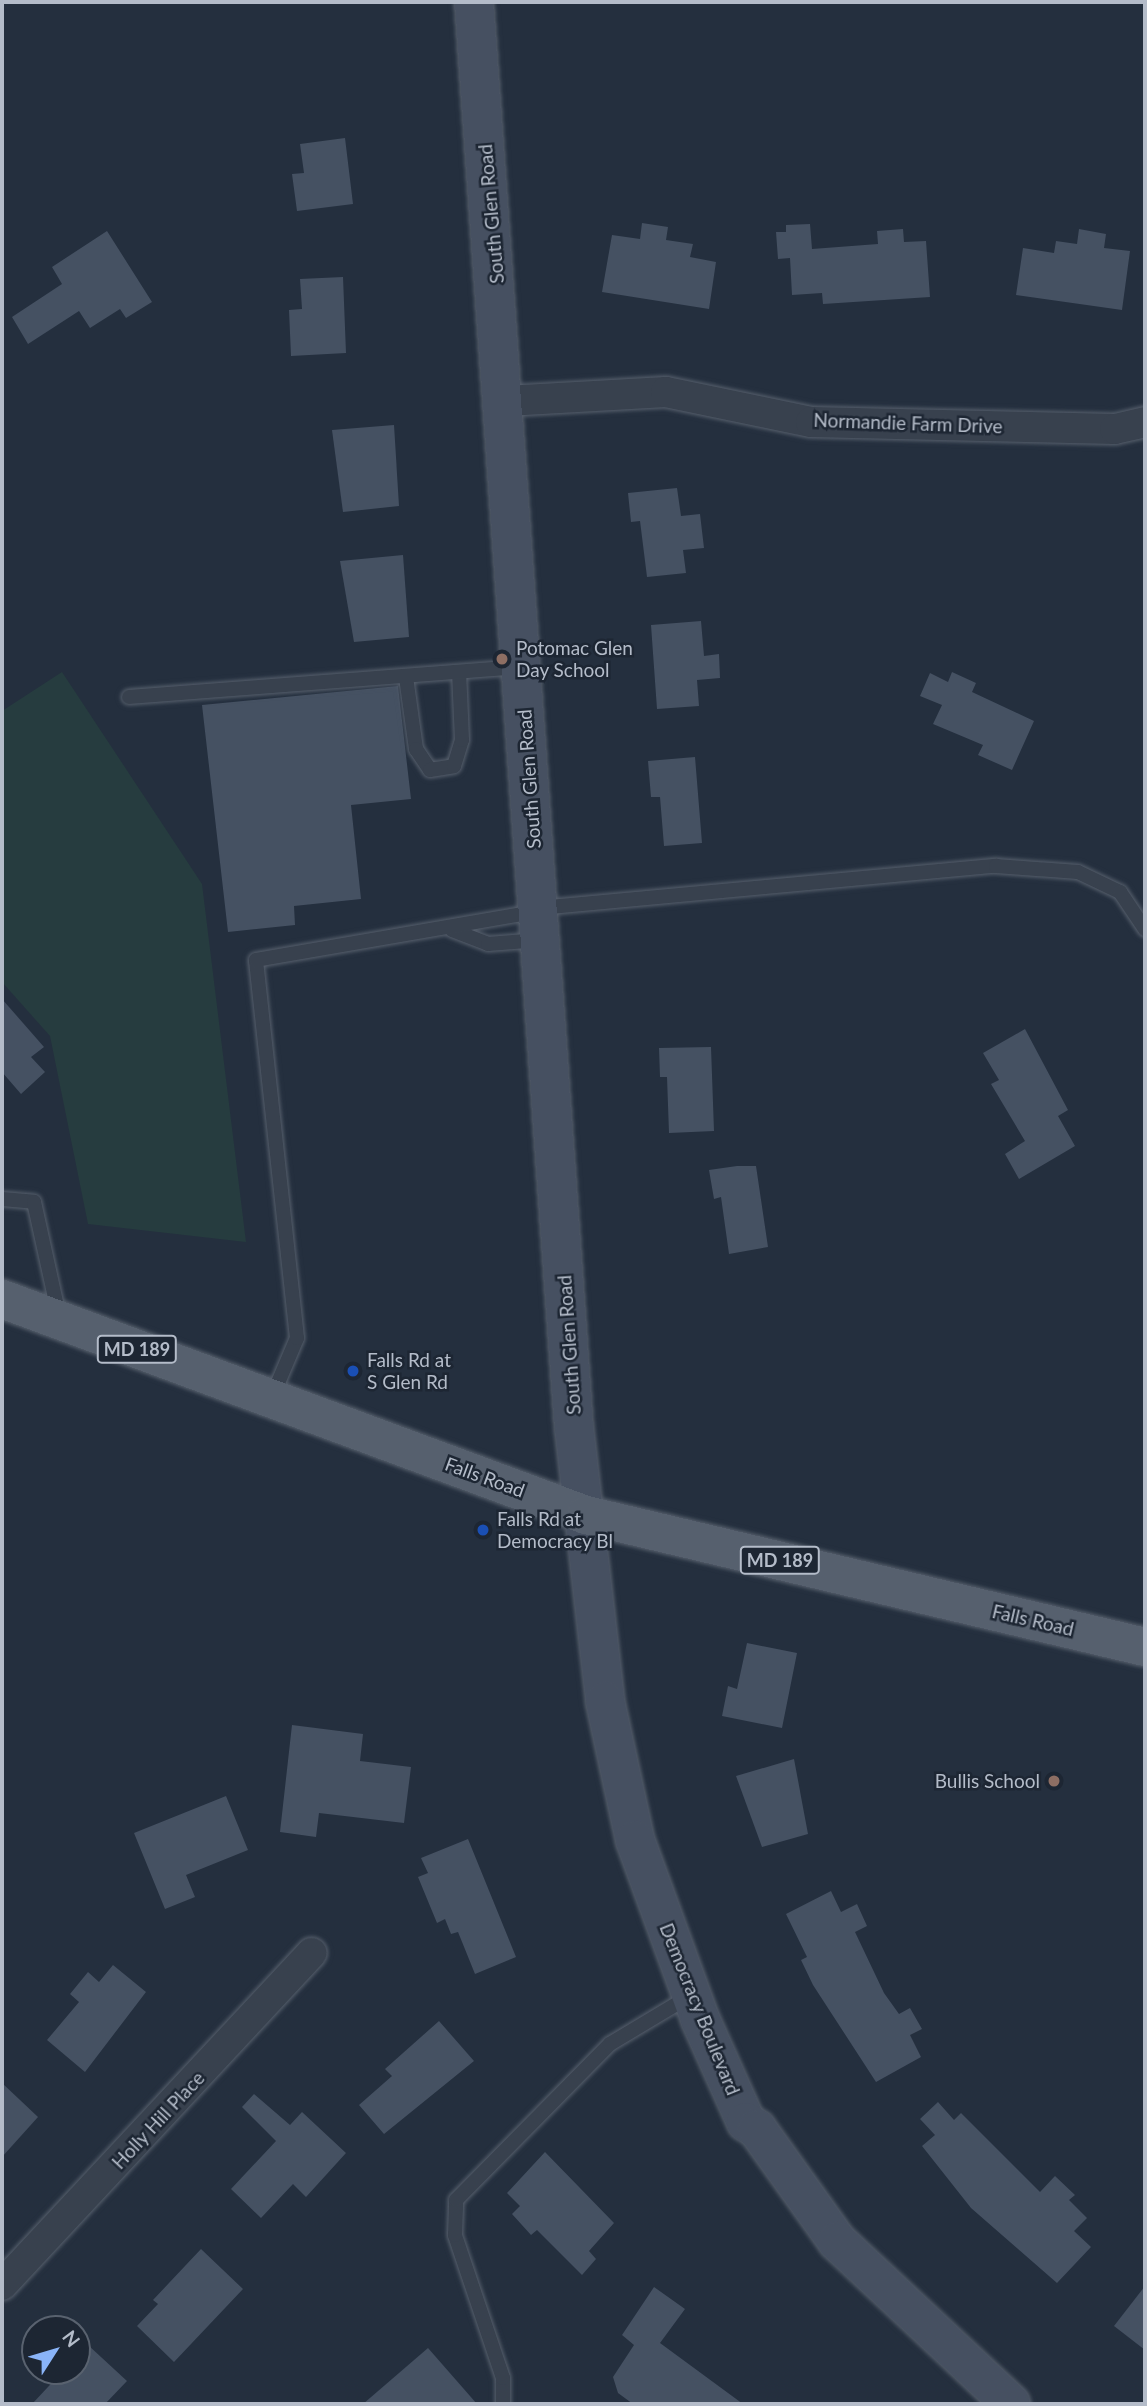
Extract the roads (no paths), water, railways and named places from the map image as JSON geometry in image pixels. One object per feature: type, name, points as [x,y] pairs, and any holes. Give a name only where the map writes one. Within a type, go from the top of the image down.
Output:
[{"type":"main road","name":"South Glen Road","points":[[474,2],[506,401],[521,667],[574,1427],[586,1514]]},
{"type":"main road","name":"Falls Road","points":[[2,1300],[586,1514],[1145,1647]]},
{"type":"main road","name":"Democracy Boulevard","points":[[586,1514],[605,1701],[635,1840],[692,1995],[746,2122],[757,2129],[837,2241],[1011,2404]]},
{"type":"street","name":"Normandie Farm Drive","points":[[506,401],[666,392],[811,422],[1115,429],[1145,422]]},
{"type":"street","name":"Holly Hill Place","points":[[2,2285],[312,1953]]},
{"type":"lane","points":[[129,697],[521,667]]},
{"type":"lane","points":[[406,677],[416,749],[430,770],[454,766],[462,740],[459,672]]},
{"type":"lane","points":[[271,1399],[297,1338],[256,960],[452,930],[486,918],[539,920],[996,866],[1078,872],[1120,892],[1145,929]]},
{"type":"lane","points":[[452,930],[488,944],[539,920]]},
{"type":"lane","points":[[2,1199],[34,1202],[60,1321]]},
{"type":"lane","points":[[503,2404],[503,2378],[455,2235],[456,2200],[610,2044],[692,1995]]},
{"type":"place","name":"Potomac Glen Day School","points":[[502,659]]},
{"type":"place","name":"Falls Rd at S Glen Rd","points":[[353,1371]]},
{"type":"place","name":"Falls Rd at Democracy Bl","points":[[483,1530]]},
{"type":"place","name":"Bullis School","points":[[1054,1781]]}]
